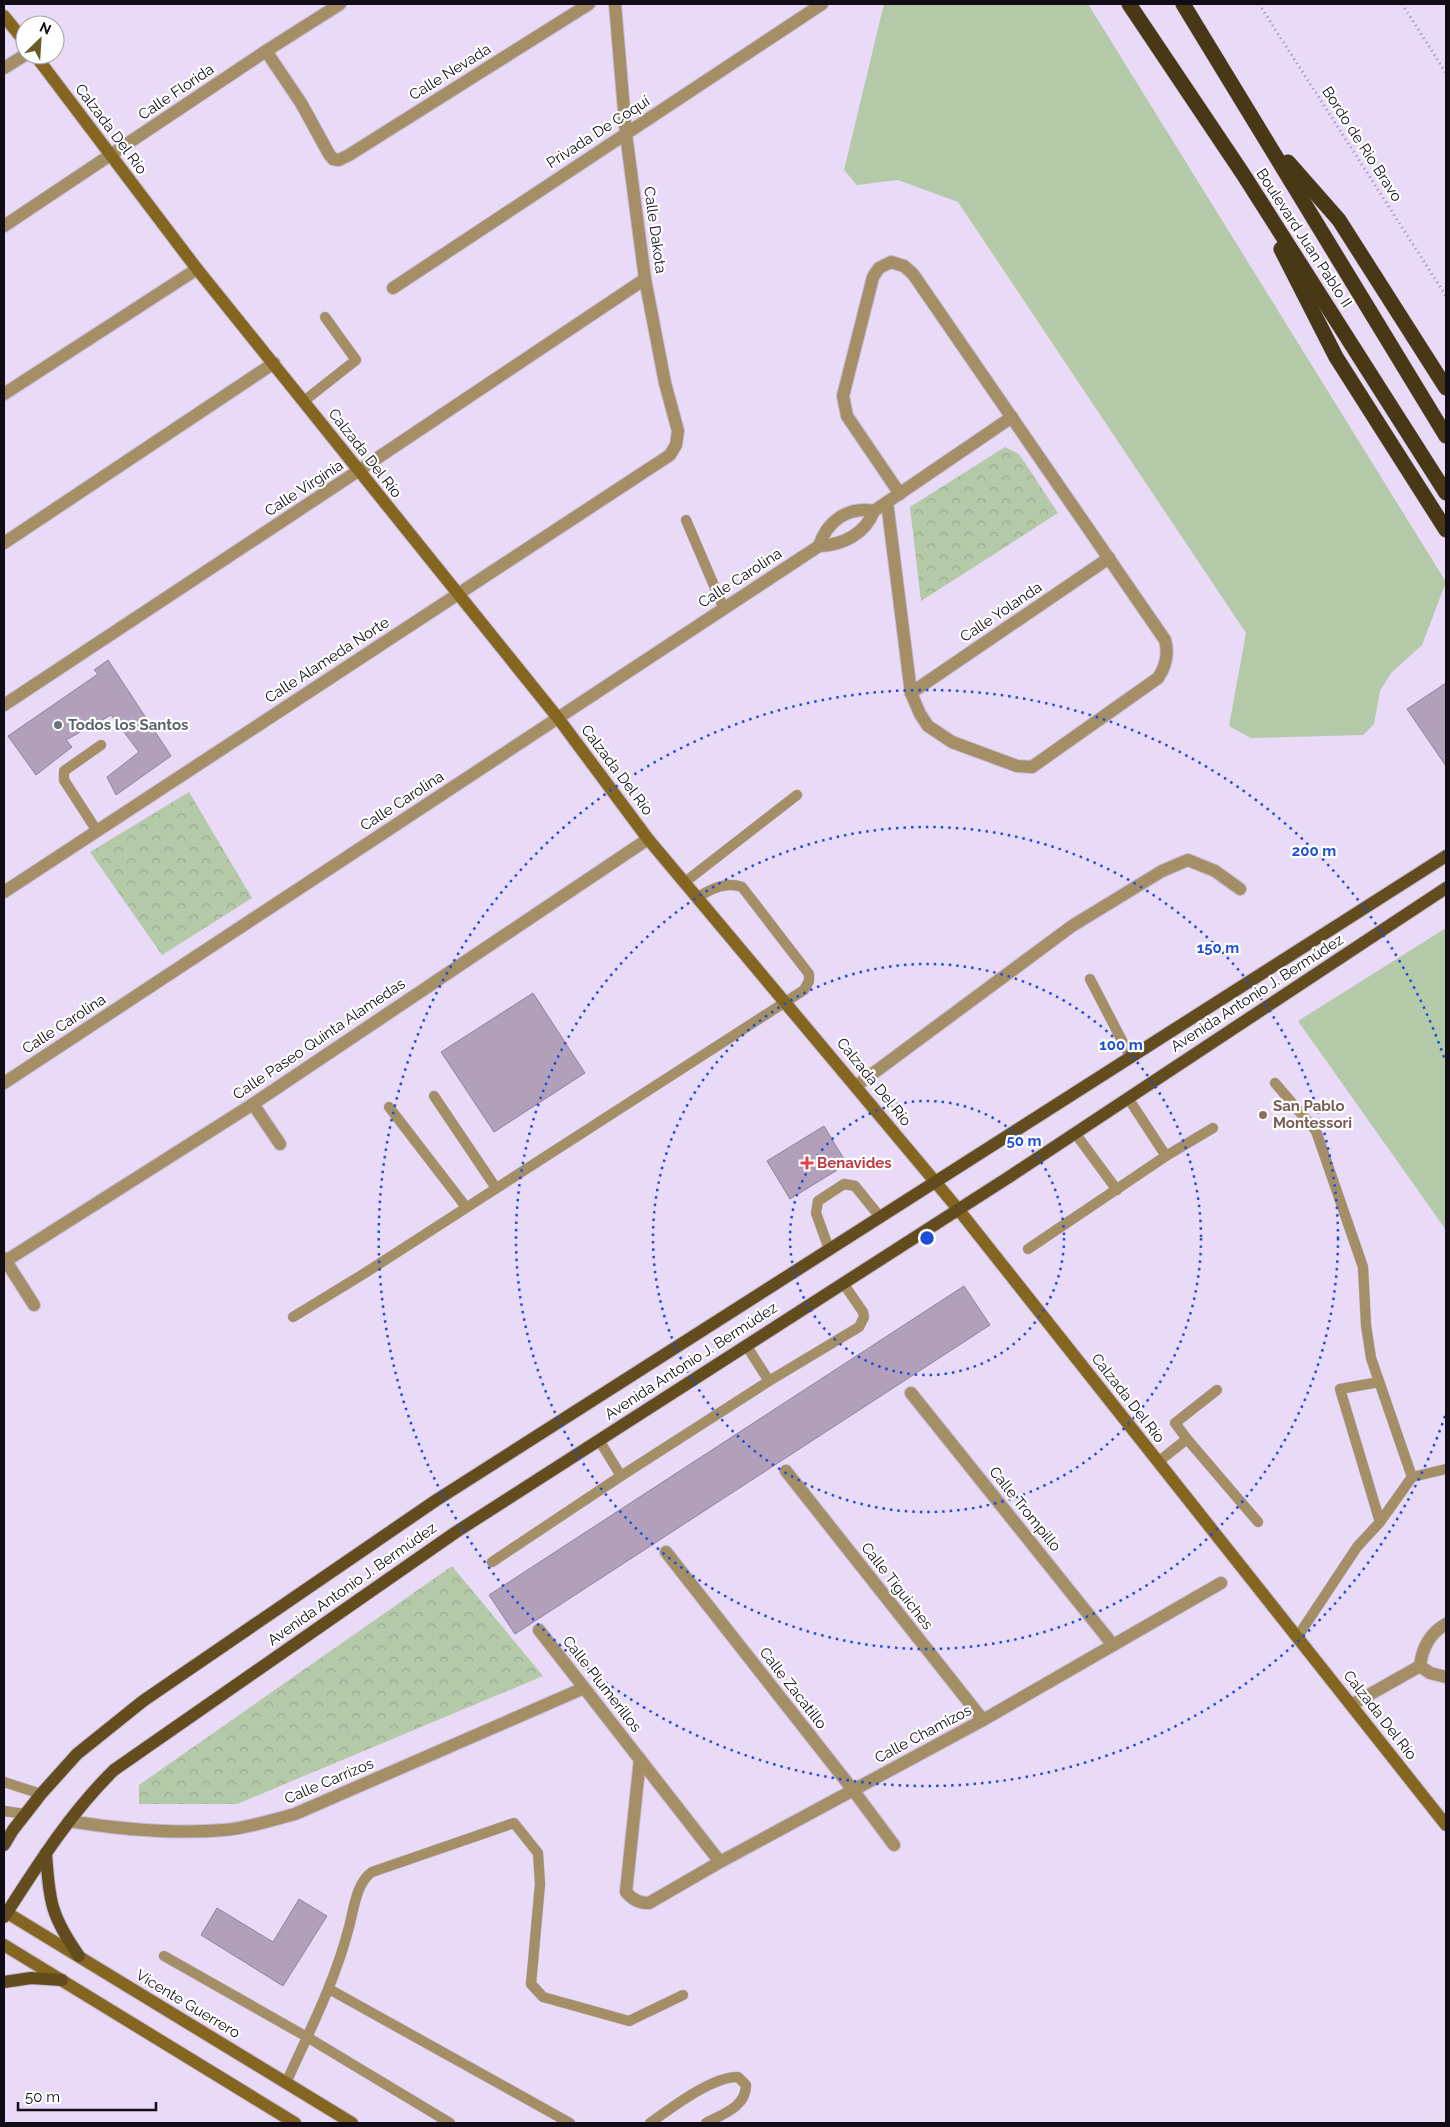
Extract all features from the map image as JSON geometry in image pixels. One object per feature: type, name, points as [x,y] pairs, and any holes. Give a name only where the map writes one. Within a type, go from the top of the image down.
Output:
[{"type":"highway","name":"Boulevard Juan Pablo II","points":[[1130,4],[1243,174],[1446,493]]},
{"type":"highway","name":"Boulevard Juan Pablo II","points":[[1183,4],[1446,436]]},
{"type":"highway","points":[[1261,131],[1339,220],[1446,388]]},
{"type":"highway","points":[[1243,174],[1336,356],[1446,530]]},
{"type":"main road","name":"Avenida Antonio J. Bermúdez","points":[[4,1845],[8,1832],[77,1754],[144,1701],[435,1501],[1446,856]]},
{"type":"main road","name":"Avenida Antonio J. Bermúdez","points":[[5,1913],[88,1796],[114,1770],[456,1532],[958,1209],[1446,888]]},
{"type":"main road","points":[[46,1853],[49,1892],[53,1912],[62,1932],[79,1956]]},
{"type":"main road","points":[[4,1982],[31,1978],[62,1980]]},
{"type":"street","name":"Calle Florida","points":[[4,226],[266,51],[340,4]]},
{"type":"street","name":"Calle Nevada","points":[[266,51],[301,103],[329,154],[333,159],[338,160],[349,155],[589,4]]},
{"type":"street","name":"Calle Dakota","points":[[615,4],[626,134],[644,279],[665,383],[678,431],[676,445],[670,455]]},
{"type":"street","name":"Privada De Coquí","points":[[393,288],[822,4]]},
{"type":"street","points":[[4,16],[15,30]]},
{"type":"street","points":[[4,68],[15,61]]},
{"type":"street","name":"Calzada Del Río","points":[[43,65],[197,269],[558,718],[648,839],[958,1209],[1446,1824]]},
{"type":"street","points":[[887,502],[911,692],[928,726],[938,734],[952,742],[1017,766],[1027,768],[1036,766],[1158,678],[1165,664],[1168,652],[1165,640],[910,270],[898,263],[891,262],[879,268],[873,277],[843,396],[843,405],[847,416],[900,494]]},
{"type":"street","points":[[4,394],[197,269]]},
{"type":"street","name":"Calle Virginia","points":[[4,705],[644,279]]},
{"type":"street","points":[[4,543],[274,363]]},
{"type":"street","name":"Calle Carolina","points":[[4,1083],[818,546],[835,544],[850,538],[866,526],[874,511],[1012,417]]},
{"type":"street","name":"Calle Alameda Norte","points":[[4,892],[670,455]]},
{"type":"street","name":"Calle Carolina","points":[[818,546],[827,528],[838,518],[858,510],[874,511]]},
{"type":"street","name":"Calle Yolanda","points":[[911,692],[1108,558]]},
{"type":"street","name":"Calle Paseo Quinta Alamedas","points":[[4,1260],[253,1104],[648,839]]},
{"type":"street","points":[[856,1086],[1072,926],[1162,871],[1188,860],[1215,871],[1240,889]]},
{"type":"street","points":[[253,1104],[280,1144]]},
{"type":"street","points":[[4,1260],[34,1305]]},
{"type":"street","name":"Calle Trompillo","points":[[911,1393],[1113,1645]]},
{"type":"street","name":"Calle Tiguiches","points":[[786,1471],[983,1720]]},
{"type":"street","name":"Calle Zacatillo","points":[[666,1552],[894,1845]]},
{"type":"street","name":"Calle Chamizos","points":[[640,1759],[626,1892],[636,1901],[650,1902],[720,1862],[983,1720],[1221,1583]]},
{"type":"street","points":[[1351,1705],[1420,1666],[1428,1641],[1434,1633],[1446,1624]]},
{"type":"street","name":"Calle Plumerillos","points":[[539,1630],[720,1862]]},
{"type":"street","points":[[1420,1666],[1430,1673],[1446,1677]]},
{"type":"street","name":"Calle Carrizos","points":[[69,1821],[124,1828],[224,1830],[287,1816],[584,1688]]},
{"type":"street","name":"Vicente Guerrero","points":[[5,1913],[79,1956],[352,2123]]},
{"type":"street","points":[[4,1945],[295,2123]]},
{"type":"lane","points":[[304,401],[356,360],[325,317]]},
{"type":"lane","points":[[686,520],[724,609]]},
{"type":"lane","points":[[97,831],[64,780],[64,771],[101,745]]},
{"type":"lane","points":[[685,882],[797,795]]},
{"type":"lane","points":[[292,1317],[804,990],[809,981],[809,974],[742,887],[730,884],[708,891],[698,898]]},
{"type":"lane","points":[[1090,979],[1131,1058]]},
{"type":"lane","points":[[1276,1082],[1316,1131],[1362,1267],[1366,1325],[1371,1358],[1412,1477]]},
{"type":"lane","points":[[434,1096],[496,1188]]},
{"type":"lane","points":[[1128,1098],[1166,1156]]},
{"type":"lane","points":[[389,1107],[466,1207]]},
{"type":"lane","points":[[1028,1249],[1166,1156],[1213,1128]]},
{"type":"lane","points":[[1074,1133],[1117,1190]]},
{"type":"lane","points":[[829,1249],[816,1213],[818,1201],[844,1184],[855,1186],[880,1217]]},
{"type":"lane","points":[[492,1562],[769,1381],[859,1327],[864,1318],[863,1312],[843,1283]]},
{"type":"lane","points":[[746,1346],[769,1381]]},
{"type":"lane","points":[[1379,1382],[1340,1389],[1380,1522]]},
{"type":"lane","points":[[1217,1390],[1175,1422],[1258,1522]]},
{"type":"lane","points":[[1158,1462],[1187,1438]]},
{"type":"lane","points":[[599,1440],[621,1476]]},
{"type":"lane","points":[[1298,1636],[1357,1547],[1380,1522],[1412,1477],[1446,1469]]},
{"type":"lane","points":[[4,1782],[40,1794]]},
{"type":"lane","points":[[4,1811],[25,1814]]},
{"type":"lane","points":[[286,2083],[329,1989],[342,1954],[356,1898],[366,1876],[372,1872],[514,1823],[538,1853],[540,1884],[531,1984],[543,1997],[629,2021],[683,1995]]},
{"type":"lane","points":[[164,1956],[307,2037],[450,2123]]},
{"type":"lane","points":[[329,1989],[565,2122]]},
{"type":"lane","points":[[650,2123],[675,2105],[720,2080],[728,2077],[738,2077],[746,2085],[744,2098],[735,2108],[706,2123]]},
{"type":"path","name":"Bordo de Rio Bravo","points":[[1259,4],[1446,296]]},
{"type":"path","points":[[1402,4],[1446,73]]},
{"type":"green space","points":[[884,4],[1088,4],[1446,582],[1422,645],[1391,673],[1380,691],[1374,724],[1363,735],[1251,738],[1229,726],[1246,633],[958,202],[898,180],[857,185],[844,170]]},
{"type":"green space","points":[[1005,447],[1019,454],[1058,513],[921,601],[910,507]]},
{"type":"green space","points":[[189,792],[252,898],[162,955],[90,852]]},
{"type":"green space","points":[[1446,928],[1446,1230],[1298,1021]]},
{"type":"green space","points":[[452,1566],[543,1676],[237,1804],[139,1804],[139,1785]]},
{"type":"building","name":"Todos los Santos","points":[[108,660],[171,756],[116,795],[107,777],[139,752],[111,715],[66,740],[72,747],[36,775],[8,736],[98,674],[94,670]]},
{"type":"building","points":[[1446,683],[1446,766],[1407,709]]},
{"type":"building","points":[[533,993],[585,1073],[494,1132],[441,1052]]},
{"type":"building","name":"Benavides","points":[[824,1126],[847,1164],[790,1199],[767,1161]]},
{"type":"building","points":[[964,1286],[990,1325],[515,1634],[489,1595]]},
{"type":"building","points":[[299,1899],[327,1916],[283,1986],[201,1935],[217,1908],[273,1942]]},
{"type":"place","name":"Todos los Santos","points":[[58,725]]},
{"type":"place","name":"San Pablo Montessori","points":[[1263,1115]]},
{"type":"place","name":"Benavides","points":[[807,1163]]}]
